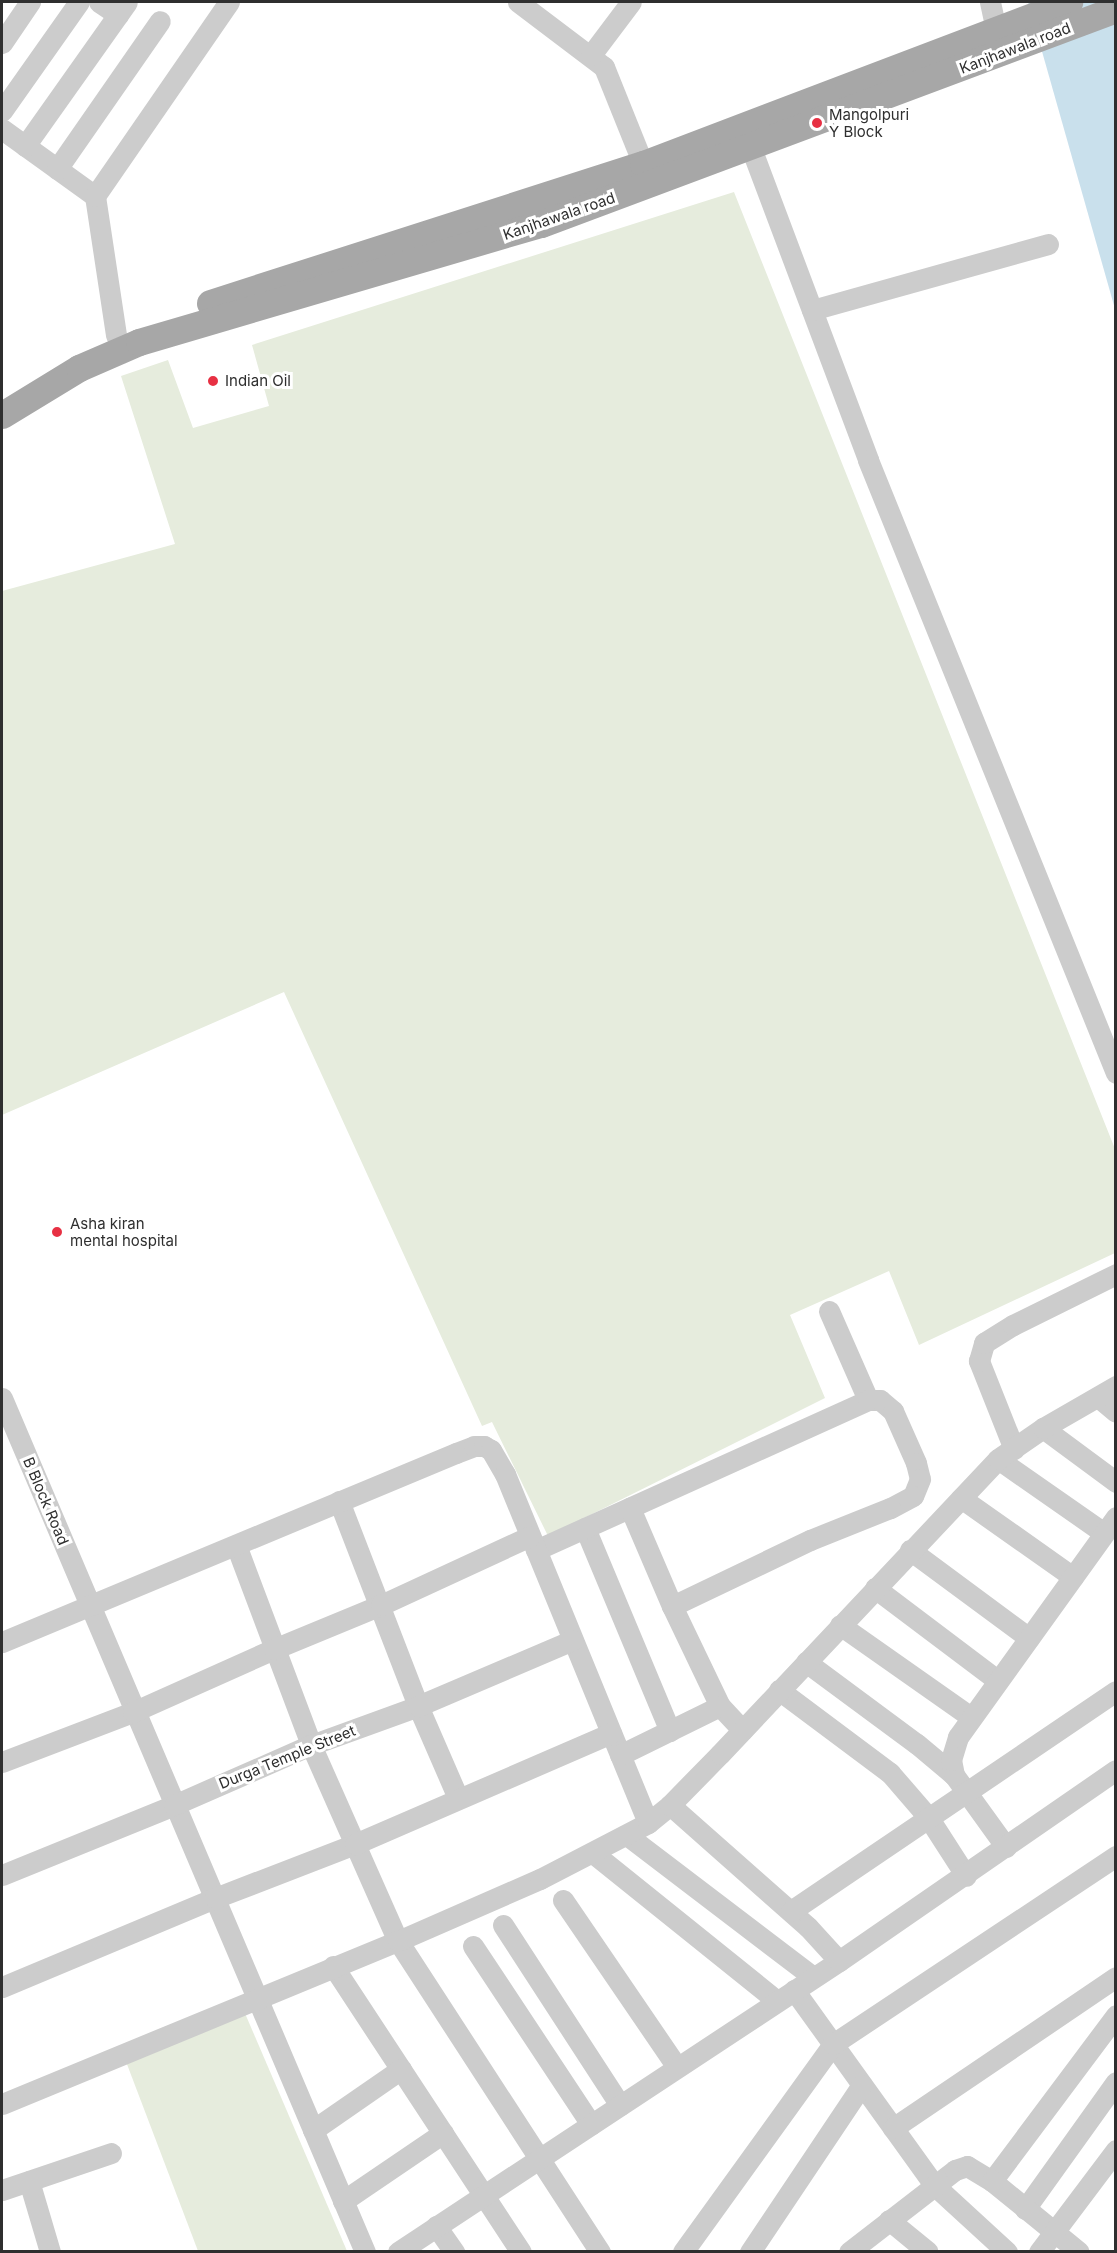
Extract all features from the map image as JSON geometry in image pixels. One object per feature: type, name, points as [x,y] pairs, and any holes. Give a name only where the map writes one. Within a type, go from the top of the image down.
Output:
[{"type":"main road","name":"Kanjhawala road","points":[[1031,30],[1069,2]]},
{"type":"main road","name":"Kanjhawala road","points":[[2,399],[70,354],[117,335],[541,224],[747,136],[1031,30],[1116,9]]},
{"type":"main road","name":"Kanjhawala road","points":[[2,416],[79,368],[234,305],[643,164],[747,136]]},
{"type":"street","points":[[2,43],[30,2]]},
{"type":"street","points":[[2,111],[79,2]]},
{"type":"street","points":[[25,146],[122,8],[99,2]]},
{"type":"street","points":[[117,335],[95,196],[229,2]]},
{"type":"street","points":[[520,2],[604,67],[643,164]]},
{"type":"street","points":[[591,55],[631,2]]},
{"type":"street","points":[[990,2],[999,42]]},
{"type":"street","points":[[57,169],[160,21]]},
{"type":"street","points":[[2,129],[95,196]]},
{"type":"street","points":[[747,136],[868,460],[1116,1073]]},
{"type":"street","points":[[812,310],[1048,244]]},
{"type":"street","points":[[960,1784],[951,1760],[958,1737],[1113,1521],[1006,1454],[979,1361],[984,1343],[1013,1325],[1116,1274]]},
{"type":"street","points":[[829,1311],[868,1400]]},
{"type":"street","points":[[2,2102],[398,1941],[628,1836],[670,1805],[910,1550],[1006,1454],[1043,1428],[1107,1392],[1116,1412]]},
{"type":"street","points":[[2,1762],[133,1712],[274,1648],[533,1543],[585,1528],[868,1400],[880,1400],[893,1411],[916,1463],[920,1479],[913,1496],[672,1606]]},
{"type":"street","name":"B Block Road","points":[[4,1411],[90,1605],[133,1712],[215,1898],[365,2252]]},
{"type":"street","points":[[1043,1428],[1116,1482]]},
{"type":"street","points":[[2,1642],[474,1446],[484,1446],[491,1450],[505,1474],[648,1823]]},
{"type":"street","points":[[961,1498],[1073,1577]]},
{"type":"street","points":[[339,1501],[418,1706],[458,1798]]},
{"type":"street","points":[[630,1508],[672,1606],[720,1706],[742,1730]]},
{"type":"street","points":[[585,1528],[670,1731]]},
{"type":"street","points":[[236,1545],[311,1745],[398,1941],[600,2252]]},
{"type":"street","points":[[910,1550],[1029,1638]]},
{"type":"street","points":[[875,1588],[997,1680]]},
{"type":"street","points":[[840,1625],[971,1717]]},
{"type":"street","name":"Durga Temple Street","points":[[2,1875],[174,1805],[311,1745],[418,1706],[573,1640]]},
{"type":"street","points":[[806,1662],[917,1744],[960,1784],[1006,1847]]},
{"type":"street","points":[[779,1690],[890,1773],[928,1817],[966,1876]]},
{"type":"street","points":[[791,1911],[928,1817],[960,1784],[1116,1691]]},
{"type":"street","points":[[620,1755],[720,1706]]},
{"type":"street","points":[[2,1987],[215,1898],[356,1844],[611,1732]]},
{"type":"street","points":[[401,2251],[966,1876],[1116,1770]]},
{"type":"street","points":[[670,1805],[791,1911],[839,1961]]},
{"type":"street","points":[[628,1836],[813,1977]]},
{"type":"street","points":[[593,1853],[786,1995],[833,2044],[934,2185],[1007,2252]]},
{"type":"street","points":[[683,2252],[833,2044],[1116,1856]]},
{"type":"street","points":[[563,1900],[677,2067]]},
{"type":"street","points":[[503,1926],[620,2105]]},
{"type":"street","points":[[473,1946],[591,2124]]},
{"type":"street","points":[[333,1966],[521,2252]]},
{"type":"street","points":[[893,2128],[1116,1977]]},
{"type":"street","points":[[992,2181],[1116,2015]]},
{"type":"street","points":[[313,2130],[401,2069]]},
{"type":"street","points":[[1025,2209],[1116,2082]]},
{"type":"street","points":[[750,2252],[862,2085]]},
{"type":"street","points":[[344,2201],[443,2133]]},
{"type":"street","points":[[1039,2252],[1116,2150]]},
{"type":"street","points":[[2,2190],[111,2153]]},
{"type":"street","points":[[849,2252],[934,2185],[955,2170],[967,2166],[992,2181],[1054,2234],[1079,2252]]},
{"type":"street","points":[[29,2181],[50,2252]]},
{"type":"street","points":[[889,2220],[928,2252]]},
{"type":"street","points":[[436,2226],[454,2252]]},
{"type":"green space","points":[[734,192],[1115,1149],[1115,1253],[919,1345],[889,1271],[790,1315],[825,1398],[548,1536],[492,1422],[482,1426],[284,992],[2,1115],[2,591],[175,544],[121,376],[168,360],[193,428],[269,406],[252,345]]},
{"type":"green space","points":[[244,2011],[347,2251],[198,2251],[125,2059]]},
{"type":"water","points":[[1028,2],[1115,2],[1115,309]]},
{"type":"place","name":"Mangolpuri Y Block","points":[[817,123]]},
{"type":"place","name":"Indian Oil","points":[[213,381]]},
{"type":"place","name":"Asha kiran mental hospital","points":[[57,1232]]}]
